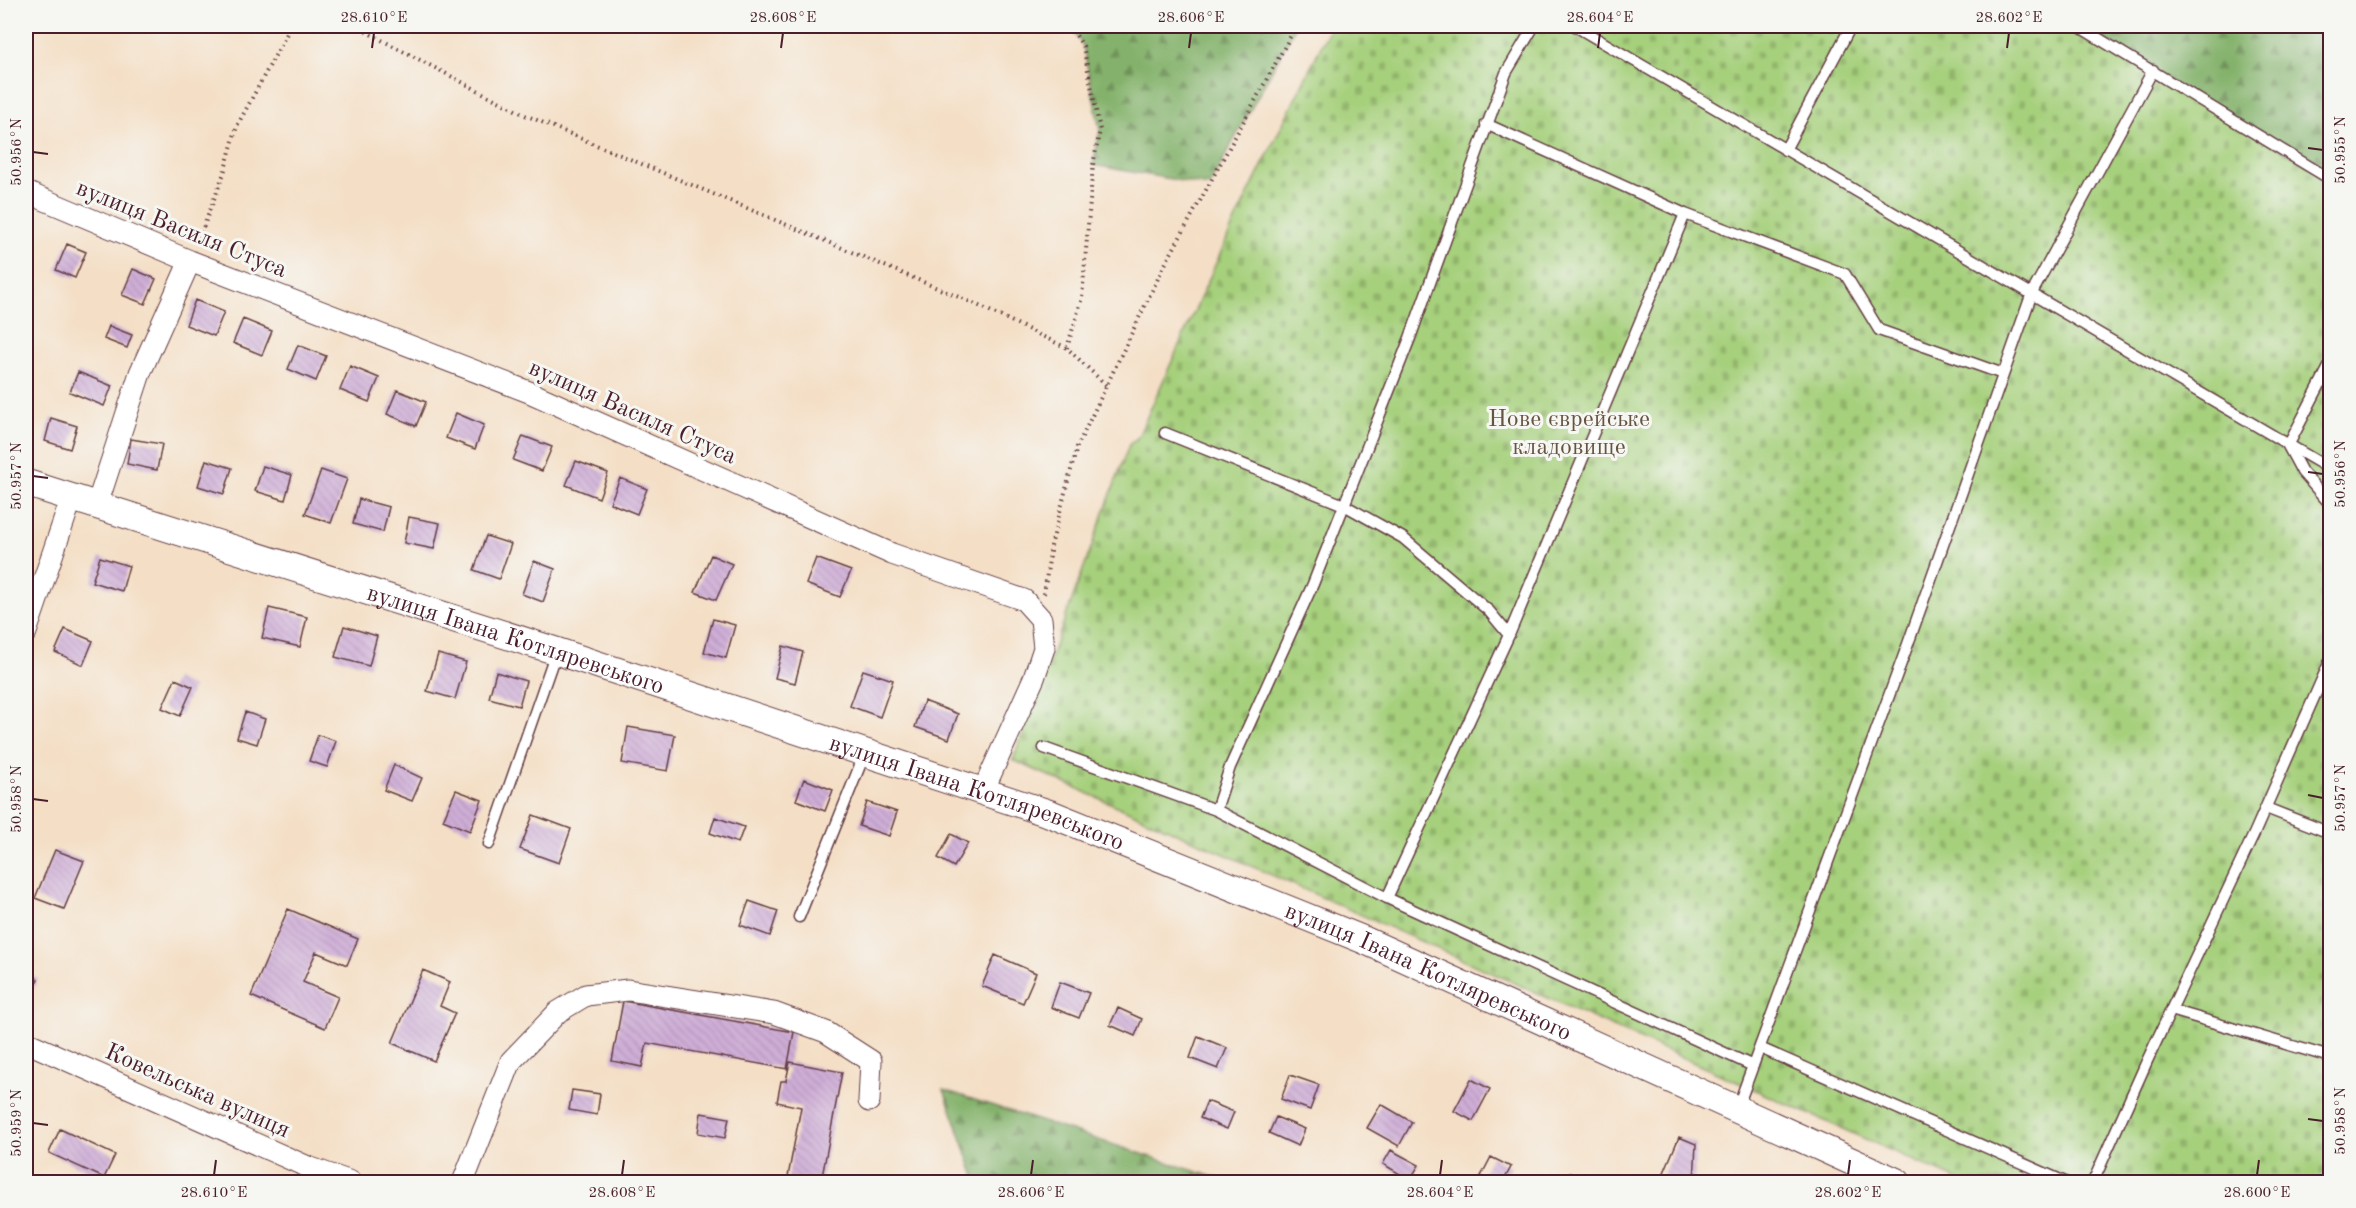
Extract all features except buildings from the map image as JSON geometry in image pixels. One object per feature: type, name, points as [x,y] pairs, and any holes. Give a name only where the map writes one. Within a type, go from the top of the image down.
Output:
[{"type":"street","name":"вулиця Василя Стуса","points":[[26,192],[190,261],[529,392],[892,554],[1024,600],[1041,619]]},
{"type":"street","points":[[26,632],[190,261]]},
{"type":"street","name":"вулиця Івана Котляревського","points":[[26,483],[556,651],[1061,818],[1364,940],[1897,1182]]},
{"type":"street","points":[[982,791],[1034,678],[1044,648],[1041,619]]},
{"type":"street","points":[[463,1182],[511,1061],[558,1012],[586,995],[628,990],[774,1013],[826,1032],[871,1061],[869,1101]]},
{"type":"street","name":"Ковельська вулиця","points":[[26,1042],[344,1181]]},
{"type":"lane","points":[[1216,810],[1230,766],[1313,584],[1410,338],[1506,74],[1534,26]]},
{"type":"lane","points":[[1575,26],[2032,293],[2288,446],[2331,469]]},
{"type":"lane","points":[[1785,150],[1851,26]]},
{"type":"lane","points":[[2078,26],[2331,179]]},
{"type":"lane","points":[[1737,1110],[2032,293],[2153,70]]},
{"type":"lane","points":[[1486,124],[1685,214],[1845,274],[1879,330],[2003,374]]},
{"type":"lane","points":[[1387,898],[1509,635],[1685,214]]},
{"type":"lane","points":[[2288,446],[2331,365]]},
{"type":"lane","points":[[1165,433],[1344,505],[1403,538],[1489,611],[1509,635]]},
{"type":"lane","points":[[2288,446],[2302,472],[2331,504]]},
{"type":"lane","points":[[489,844],[556,651]]},
{"type":"lane","points":[[2093,1182],[2266,808],[2331,661]]},
{"type":"lane","points":[[1044,748],[1216,810],[1387,898],[1753,1066]]},
{"type":"lane","points":[[799,917],[865,752]]},
{"type":"lane","points":[[2266,808],[2331,833]]},
{"type":"lane","points":[[2171,1010],[2331,1057]]},
{"type":"lane","points":[[1760,1048],[2065,1182]]},
{"type":"path","points":[[190,261],[224,173],[237,126],[291,26]]},
{"type":"path","points":[[355,26],[525,115],[973,303],[1067,348],[1107,386]]},
{"type":"path","points":[[1067,348],[1082,298],[1093,165],[1100,130],[1083,46],[1070,26]]},
{"type":"path","points":[[1041,619],[1051,546],[1077,447],[1162,270],[1296,26]]},
{"type":"green space","points":[[1070,26],[1296,26],[1209,186],[1093,165],[1100,130],[1083,46]]},
{"type":"green space","name":"Нове єврейське кладовище","points":[[1331,26],[2078,26],[2330,179],[2330,1182],[1962,1182],[1013,760],[1129,445],[1138,437],[1234,223]]},
{"type":"green space","points":[[2078,26],[2330,26],[2330,179]]},
{"type":"green space","points":[[944,1090],[1229,1182],[977,1182]]}]
